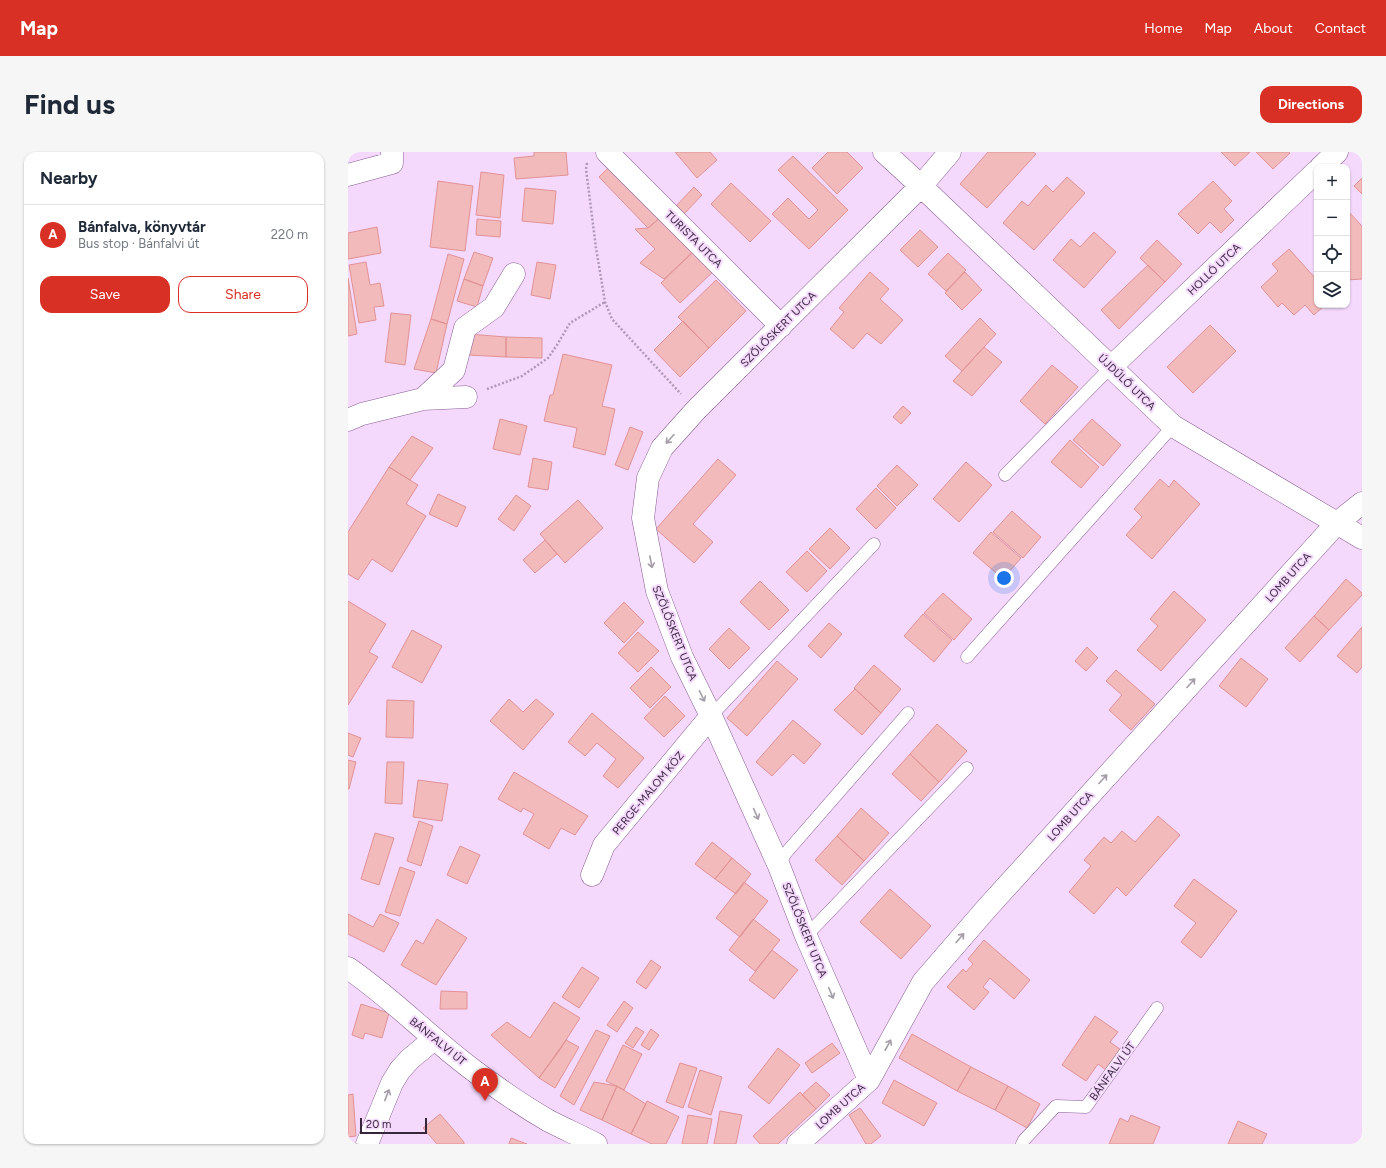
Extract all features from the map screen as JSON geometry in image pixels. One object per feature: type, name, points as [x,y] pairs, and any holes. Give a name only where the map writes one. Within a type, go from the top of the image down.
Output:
[{"type":"street","points":[[348,174],[392,163],[392,152]]},
{"type":"street","name":"ÚJDŰLŐ UTCA","points":[[884,152],[1173,426],[1362,538]]},
{"type":"street","name":"SZŐLŐSKERT UTCA","points":[[869,1080],[806,936],[779,866],[711,716],[682,657],[657,591],[643,518],[648,478],[662,448],[696,410],[921,186],[950,152]]},
{"type":"street","points":[[1324,164],[1337,152]]},
{"type":"street","name":"TURISTA UTCA","points":[[597,155],[781,326]]},
{"type":"street","name":"HOLLÓ UTCA","points":[[1111,367],[1314,174]]},
{"type":"street","points":[[423,399],[454,370],[465,328],[494,307],[514,274]]},
{"type":"street","points":[[348,420],[362,414],[423,399],[466,397]]},
{"type":"street","name":"LOMB UTCA","points":[[798,1144],[869,1080],[923,982],[992,902],[1337,523],[1362,503]]},
{"type":"street","name":"PERGE-MALOM KÖZ","points":[[592,875],[604,845],[711,716]]},
{"type":"street","name":"BÁNFALVI ÚT","points":[[348,968],[366,980],[434,1039],[473,1070],[548,1120],[596,1144]]},
{"type":"street","points":[[367,1144],[392,1083],[400,1070],[410,1059],[434,1039]]},
{"type":"lane","points":[[1005,475],[1111,367]]},
{"type":"lane","points":[[967,657],[1173,426]]},
{"type":"lane","points":[[711,716],[874,544]]},
{"type":"lane","points":[[779,866],[785,854],[908,713]]},
{"type":"lane","points":[[806,936],[967,768]]},
{"type":"lane","name":"BÁNFALVI ÚT","points":[[1022,1144],[1056,1106],[1086,1107],[1157,1008]]},
{"type":"path","points":[[597,155],[586,169],[596,248],[605,302],[612,319],[696,410]]},
{"type":"path","points":[[466,397],[522,376],[533,369],[548,358],[570,323],[605,302]]},
{"type":"building","points":[[534,152],[566,152],[568,175],[516,179],[514,158],[534,156]]},
{"type":"building","points":[[675,152],[710,152],[717,160],[697,178]]},
{"type":"building","points":[[828,152],[847,152],[863,168],[837,194],[812,168]]},
{"type":"building","points":[[988,152],[1033,152],[1036,154],[987,208],[960,184]]},
{"type":"building","points":[[1221,152],[1250,152],[1235,166]]},
{"type":"building","points":[[1256,152],[1288,152],[1290,153],[1273,169]]},
{"type":"building","points":[[793,156],[848,210],[809,249],[772,214],[788,198],[809,219],[818,210],[778,170]]},
{"type":"building","points":[[613,163],[663,215],[648,228],[599,177]]},
{"type":"building","points":[[481,172],[504,175],[500,218],[476,215]]},
{"type":"building","points":[[1067,177],[1085,193],[1034,250],[1003,223],[1022,201],[1028,206],[1046,185],[1053,192]]},
{"type":"building","points":[[1362,178],[1362,194],[1354,186]]},
{"type":"building","points":[[438,181],[473,186],[465,251],[430,247]]},
{"type":"building","points":[[1213,181],[1232,201],[1224,209],[1234,220],[1221,233],[1210,222],[1198,234],[1178,214]]},
{"type":"building","points":[[731,183],[771,221],[750,242],[711,204]]},
{"type":"building","points":[[694,187],[702,195],[684,214],[676,206]]},
{"type":"building","points":[[525,188],[556,191],[553,224],[522,221]]},
{"type":"building","points":[[1350,213],[1362,226],[1362,279],[1350,280]]},
{"type":"building","points":[[663,215],[697,248],[664,279],[640,263],[655,249],[635,229],[648,228]]},
{"type":"building","points":[[477,219],[501,221],[500,237],[476,235]]},
{"type":"building","points":[[377,227],[381,253],[348,259],[348,233]]},
{"type":"building","points":[[920,230],[938,247],[918,267],[900,250]]},
{"type":"building","points":[[1094,232],[1116,252],[1084,288],[1053,260],[1071,239],[1080,247]]},
{"type":"building","points":[[1157,240],[1182,264],[1165,282],[1140,258]]},
{"type":"building","points":[[697,248],[716,269],[680,303],[661,283]]},
{"type":"building","points":[[1289,249],[1314,277],[1314,308],[1322,308],[1314,315],[1305,305],[1294,315],[1282,303],[1278,307],[1261,287],[1278,271],[1272,264]]},
{"type":"building","points":[[474,252],[493,258],[483,286],[464,279]]},
{"type":"building","points":[[948,253],[966,270],[946,291],[928,274]]},
{"type":"building","points":[[448,254],[464,259],[447,324],[431,319]]},
{"type":"building","points":[[366,262],[370,285],[380,283],[384,306],[374,307],[376,320],[359,323],[349,265]]},
{"type":"building","points":[[537,262],[556,265],[550,299],[531,295]]},
{"type":"building","points":[[1148,265],[1165,282],[1119,329],[1101,310]]},
{"type":"building","points":[[870,272],[889,289],[880,299],[903,320],[881,344],[867,333],[853,349],[830,329],[844,312],[839,308]]},
{"type":"building","points":[[965,272],[982,290],[962,310],[945,293]]},
{"type":"building","points":[[348,278],[357,334],[348,336]]},
{"type":"building","points":[[464,279],[483,286],[477,307],[457,301]]},
{"type":"building","points":[[716,280],[746,311],[709,348],[678,317]]},
{"type":"building","points":[[391,313],[411,315],[405,365],[385,362]]},
{"type":"building","points":[[980,318],[996,334],[962,371],[945,356]]},
{"type":"building","points":[[431,319],[447,324],[436,373],[414,369]]},
{"type":"building","points":[[683,321],[709,348],[680,377],[654,350]]},
{"type":"building","points":[[1210,325],[1236,351],[1193,393],[1167,367]]},
{"type":"building","points":[[468,334],[506,337],[506,357],[468,355]]},
{"type":"building","points":[[506,337],[542,338],[542,358],[506,357]]},
{"type":"building","points":[[984,347],[1002,362],[972,396],[953,381]]},
{"type":"building","points":[[563,354],[612,365],[602,406],[615,409],[605,455],[573,447],[577,428],[544,421],[550,395],[553,395]]},
{"type":"building","points":[[1052,365],[1078,387],[1045,424],[1020,401]]},
{"type":"building","points":[[903,406],[911,413],[901,424],[893,417]]},
{"type":"building","points":[[500,419],[527,426],[520,455],[493,449]]},
{"type":"building","points":[[1092,419],[1121,445],[1103,466],[1073,440]]},
{"type":"building","points":[[630,427],[643,432],[628,470],[615,465]]},
{"type":"building","points":[[412,436],[433,448],[410,480],[389,467]]},
{"type":"building","points":[[1070,440],[1099,467],[1081,488],[1051,462]]},
{"type":"building","points":[[533,458],[552,462],[548,490],[528,487]]},
{"type":"building","points":[[718,459],[736,475],[693,524],[713,542],[694,563],[656,529]]},
{"type":"building","points":[[966,462],[992,485],[959,522],[933,499]]},
{"type":"building","points":[[897,465],[918,485],[897,506],[877,486]]},
{"type":"building","points":[[389,467],[418,485],[406,504],[426,516],[392,572],[372,559],[358,580],[348,574],[348,532]]},
{"type":"building","points":[[1160,479],[1169,487],[1174,480],[1200,504],[1152,559],[1126,535],[1142,517],[1134,509]]},
{"type":"building","points":[[876,488],[896,508],[876,529],[856,509]]},
{"type":"building","points":[[438,494],[466,507],[457,527],[429,514]]},
{"type":"building","points":[[516,495],[531,506],[514,531],[498,519]]},
{"type":"building","points":[[578,500],[603,528],[565,563],[540,534]]},
{"type":"building","points":[[1012,511],[1041,537],[1023,558],[993,532]]},
{"type":"building","points":[[830,528],[850,548],[830,569],[809,549]]},
{"type":"building","points":[[991,532],[1021,558],[1003,579],[973,553]]},
{"type":"building","points":[[545,540],[557,554],[535,573],[523,560]]},
{"type":"building","points":[[807,551],[827,571],[807,592],[786,572]]},
{"type":"building","points":[[1346,579],[1362,593],[1362,595],[1329,630],[1314,616]]},
{"type":"building","points":[[760,581],[789,610],[769,630],[740,602]]},
{"type":"building","points":[[1174,591],[1206,620],[1161,671],[1137,650],[1158,626],[1150,619]]},
{"type":"building","points":[[943,593],[972,619],[954,640],[924,613]]},
{"type":"building","points":[[348,601],[386,624],[369,652],[378,657],[348,705]]},
{"type":"building","points":[[624,602],[644,622],[624,643],[604,623]]},
{"type":"building","points":[[923,614],[952,640],[934,662],[904,636]]},
{"type":"building","points":[[1314,616],[1329,630],[1300,662],[1285,648]]},
{"type":"building","points":[[829,623],[842,634],[821,658],[808,646]]},
{"type":"building","points":[[1362,627],[1362,667],[1357,673],[1337,656]]},
{"type":"building","points":[[729,628],[750,648],[729,669],[709,649]]},
{"type":"building","points":[[412,630],[442,646],[422,683],[392,667]]},
{"type":"building","points":[[638,632],[659,651],[638,672],[618,653]]},
{"type":"building","points":[[1087,647],[1098,658],[1086,671],[1075,661]]},
{"type":"building","points":[[1241,658],[1268,679],[1246,707],[1219,686]]},
{"type":"building","points":[[777,661],[798,679],[747,736],[727,718]]},
{"type":"building","points":[[874,665],[901,689],[881,713],[854,688]]},
{"type":"building","points":[[651,667],[671,687],[650,708],[630,688]]},
{"type":"building","points":[[1116,670],[1155,704],[1131,730],[1109,710],[1122,695],[1106,681]]},
{"type":"building","points":[[855,689],[881,713],[862,735],[834,710]]},
{"type":"building","points":[[665,696],[685,716],[664,737],[644,718]]},
{"type":"building","points":[[509,699],[523,712],[536,699],[554,714],[523,750],[490,721]]},
{"type":"building","points":[[387,700],[414,701],[413,738],[386,737]]},
{"type":"building","points":[[592,713],[644,758],[618,788],[603,776],[616,759],[597,743],[585,756],[568,742]]},
{"type":"building","points":[[793,720],[821,744],[804,764],[793,754],[772,776],[756,762]]},
{"type":"building","points":[[937,724],[967,751],[939,782],[910,754]]},
{"type":"building","points":[[348,733],[361,738],[353,757],[348,755]]},
{"type":"building","points":[[910,754],[939,782],[921,801],[892,774]]},
{"type":"building","points":[[348,760],[356,762],[349,789],[348,789]]},
{"type":"building","points":[[387,762],[404,762],[402,804],[385,803]]},
{"type":"building","points":[[514,772],[588,816],[575,835],[561,828],[549,849],[523,834],[534,814],[523,808],[521,812],[498,799]]},
{"type":"building","points":[[418,780],[448,784],[442,821],[413,817]]},
{"type":"building","points":[[861,808],[889,833],[864,861],[837,836]]},
{"type":"building","points":[[1158,816],[1180,835],[1126,896],[1117,887],[1094,914],[1069,892],[1091,866],[1084,860],[1104,837],[1111,843],[1122,831],[1135,842]]},
{"type":"building","points":[[419,821],[433,826],[421,866],[407,861]]},
{"type":"building","points":[[375,833],[394,838],[379,885],[361,879]]},
{"type":"building","points":[[837,836],[864,861],[842,885],[815,860]]},
{"type":"building","points":[[712,842],[732,858],[715,879],[695,864]]},
{"type":"building","points":[[460,846],[480,855],[467,884],[447,875]]},
{"type":"building","points":[[732,858],[751,874],[736,894],[715,879]]},
{"type":"building","points":[[400,867],[415,872],[400,916],[385,912]]},
{"type":"building","points":[[1194,879],[1237,911],[1201,958],[1181,942],[1196,923],[1174,906]]},
{"type":"building","points":[[744,882],[768,901],[740,937],[716,918]]},
{"type":"building","points":[[890,889],[931,926],[901,959],[860,922]]},
{"type":"building","points":[[348,914],[373,927],[380,914],[399,923],[384,952],[348,934]]},
{"type":"building","points":[[437,919],[467,938],[436,985],[401,965],[416,940],[423,944]]},
{"type":"building","points":[[753,919],[780,940],[755,971],[729,950]]},
{"type":"building","points":[[984,940],[1030,980],[1014,999],[990,978],[983,987],[989,992],[974,1010],[947,987],[963,969],[966,972],[973,964],[968,959]]},
{"type":"building","points":[[772,950],[798,970],[774,999],[749,980]]},
{"type":"building","points":[[651,960],[661,967],[646,989],[636,982]]},
{"type":"building","points":[[582,967],[599,978],[579,1008],[562,997]]},
{"type":"building","points":[[441,991],[467,992],[467,1009],[440,1009]]},
{"type":"building","points":[[624,1001],[633,1008],[617,1032],[607,1025]]},
{"type":"building","points":[[554,1002],[580,1018],[559,1051],[539,1078],[491,1035],[507,1022],[530,1038]]},
{"type":"building","points":[[361,1004],[389,1013],[382,1038],[365,1033],[363,1039],[352,1035]]},
{"type":"building","points":[[1095,1016],[1118,1032],[1110,1042],[1124,1052],[1110,1073],[1098,1064],[1086,1081],[1062,1065]]},
{"type":"building","points":[[636,1027],[644,1032],[633,1048],[625,1043]]},
{"type":"building","points":[[651,1029],[659,1035],[649,1050],[641,1045]]},
{"type":"building","points":[[596,1030],[610,1036],[574,1105],[560,1096]]},
{"type":"building","points":[[912,1034],[971,1067],[957,1091],[899,1058]]},
{"type":"building","points":[[566,1040],[579,1047],[555,1088],[539,1078]]},
{"type":"building","points":[[832,1043],[840,1053],[812,1073],[805,1063]]},
{"type":"building","points":[[623,1045],[642,1054],[624,1090],[606,1081]]},
{"type":"building","points":[[778,1048],[800,1065],[769,1104],[748,1087]]},
{"type":"building","points":[[680,1063],[697,1068],[683,1108],[666,1102]]},
{"type":"building","points":[[971,1067],[1008,1086],[995,1110],[957,1091]]},
{"type":"building","points":[[700,1070],[722,1077],[711,1115],[688,1107]]},
{"type":"building","points":[[894,1080],[937,1103],[924,1126],[882,1103]]},
{"type":"building","points":[[594,1082],[617,1086],[602,1120],[580,1110]]},
{"type":"building","points":[[816,1082],[830,1095],[816,1109],[802,1095]]},
{"type":"building","points":[[617,1086],[646,1104],[631,1134],[602,1120]]},
{"type":"building","points":[[1008,1086],[1040,1104],[1027,1128],[995,1110]]},
{"type":"building","points":[[800,1092],[816,1109],[778,1144],[760,1144],[753,1136]]},
{"type":"building","points":[[353,1094],[356,1136],[348,1137],[348,1095]]},
{"type":"building","points":[[647,1101],[679,1117],[666,1144],[652,1144],[631,1134]]},
{"type":"building","points":[[860,1108],[881,1136],[871,1144],[866,1144],[849,1115]]},
{"type":"building","points":[[720,1111],[742,1115],[736,1144],[714,1144]]},
{"type":"building","points":[[440,1114],[464,1142],[464,1144],[437,1144],[423,1128]]},
{"type":"building","points":[[688,1115],[712,1119],[707,1144],[682,1144]]},
{"type":"building","points":[[1131,1115],[1160,1127],[1153,1144],[1109,1144],[1120,1118],[1128,1122]]},
{"type":"building","points":[[1238,1121],[1267,1134],[1262,1144],[1228,1144]]},
{"type":"building","points":[[511,1138],[527,1144],[509,1144]]},
{"type":"place","name":"Bánfalva, könyvtár","points":[[485,1101]]}]
